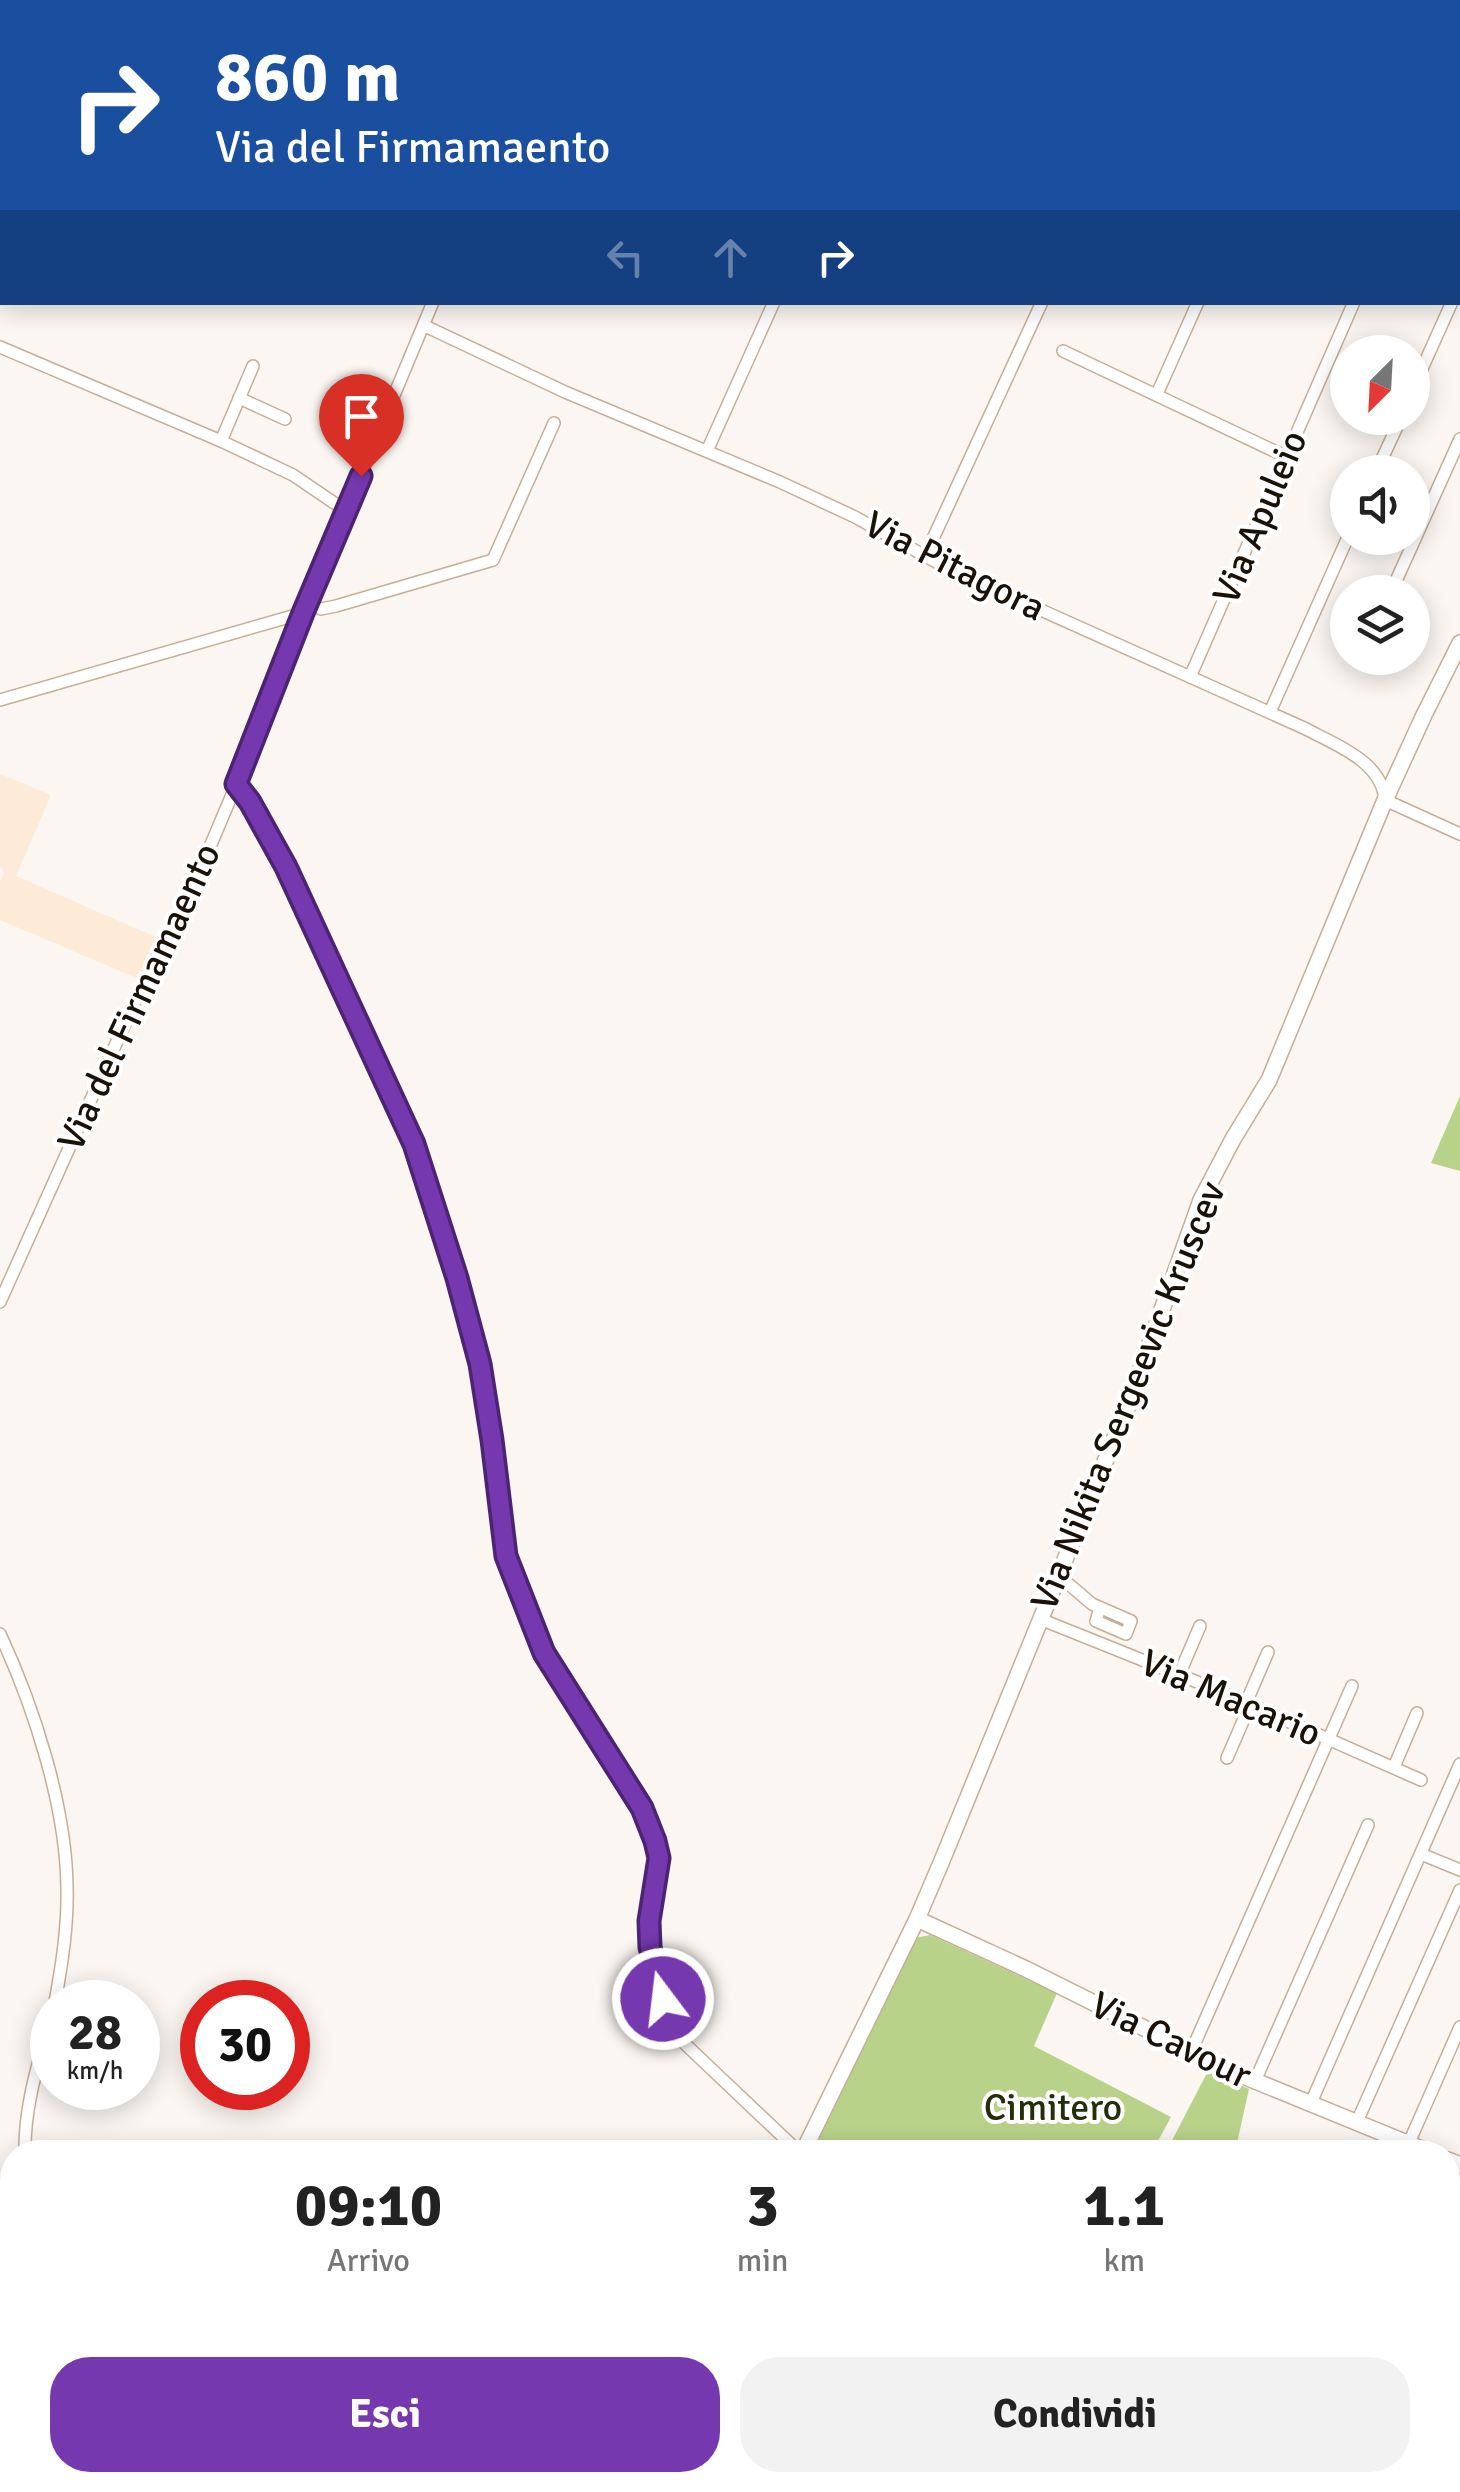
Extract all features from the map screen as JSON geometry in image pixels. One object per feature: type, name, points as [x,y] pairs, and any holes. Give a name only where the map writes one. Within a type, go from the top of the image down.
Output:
[{"type":"main road","name":"Via Nikita Sergeevic Kruscev","points":[[807,2140],[917,1919],[1126,1408],[1201,1200],[1273,1070],[1385,800],[1460,643]]},
{"type":"main road","name":"Via Cavour","points":[[917,1919],[1255,2082],[1396,2140]]},
{"type":"street","name":"Via del Firmamaento","points":[[0,1302],[141,988],[179,920],[433,305]]},
{"type":"street","points":[[707,451],[773,305]]},
{"type":"street","points":[[925,556],[1041,305]]},
{"type":"street","points":[[1157,394],[1197,305]]},
{"type":"street","name":"Via Apuleio","points":[[1190,676],[1353,305]]},
{"type":"street","points":[[1430,351],[1451,305]]},
{"type":"street","name":"Via Pitagora","points":[[425,326],[565,392],[856,516],[962,575],[1270,712],[1349,752],[1374,771],[1384,788],[1385,800]]},
{"type":"street","points":[[0,347],[221,441],[293,475],[346,510]]},
{"type":"street","points":[[1063,351],[1287,457]]},
{"type":"street","points":[[221,441],[252,366]]},
{"type":"street","points":[[239,398],[285,420]]},
{"type":"street","points":[[0,700],[306,608],[336,606],[493,560],[554,423]]},
{"type":"street","points":[[1399,575],[1460,439]]},
{"type":"street","points":[[1270,712],[1340,555]]},
{"type":"street","points":[[236,784],[286,867],[414,1144],[480,1364],[506,1556],[544,1653],[642,1808],[655,1841],[659,1858],[649,1921],[650,1947],[672,2022],[684,2042],[788,2140]]},
{"type":"street","points":[[1385,800],[1460,834]]},
{"type":"street","points":[[1058,1575],[1100,1608],[1096,1620],[1121,1632],[1114,1650]]},
{"type":"street","name":"Via Macario","points":[[1040,1620],[1179,1675],[1421,1780]]},
{"type":"street","points":[[1179,1675],[1200,1626]]},
{"type":"street","points":[[0,1634],[42,1744],[62,1830],[66,1934],[59,1980]]},
{"type":"street","points":[[1227,1758],[1268,1652]]},
{"type":"street","points":[[1192,2052],[1352,1686]]},
{"type":"street","points":[[1394,1767],[1417,1713]]},
{"type":"street","points":[[1310,2105],[1460,1764]]},
{"type":"street","points":[[1255,2082],[1368,1824]]},
{"type":"street","points":[[1421,1854],[1460,1870]]},
{"type":"street","points":[[1356,2124],[1460,1890]]},
{"type":"street","points":[[1410,2140],[1460,2027]]},
{"type":"street","points":[[25,2140],[30,2103]]},
{"type":"shaded area","points":[[0,774],[51,795],[16,876],[158,938],[139,979],[0,920],[0,882],[4,873],[0,866]]},
{"type":"green space","points":[[1460,1096],[1460,1171],[1431,1163]]},
{"type":"green space","name":"Cimitero","points":[[930,1935],[1057,1993],[1034,2046],[1171,2117],[1159,2140],[816,2140],[915,1938]]},
{"type":"green space","points":[[1208,2071],[1249,2089],[1238,2140],[1172,2140]]},
{"type":"route","points":[[361,476],[236,784],[286,867],[414,1144],[480,1364],[506,1556],[544,1653],[642,1808],[655,1841],[659,1858],[649,1921],[650,1947],[663,1999]]}]
